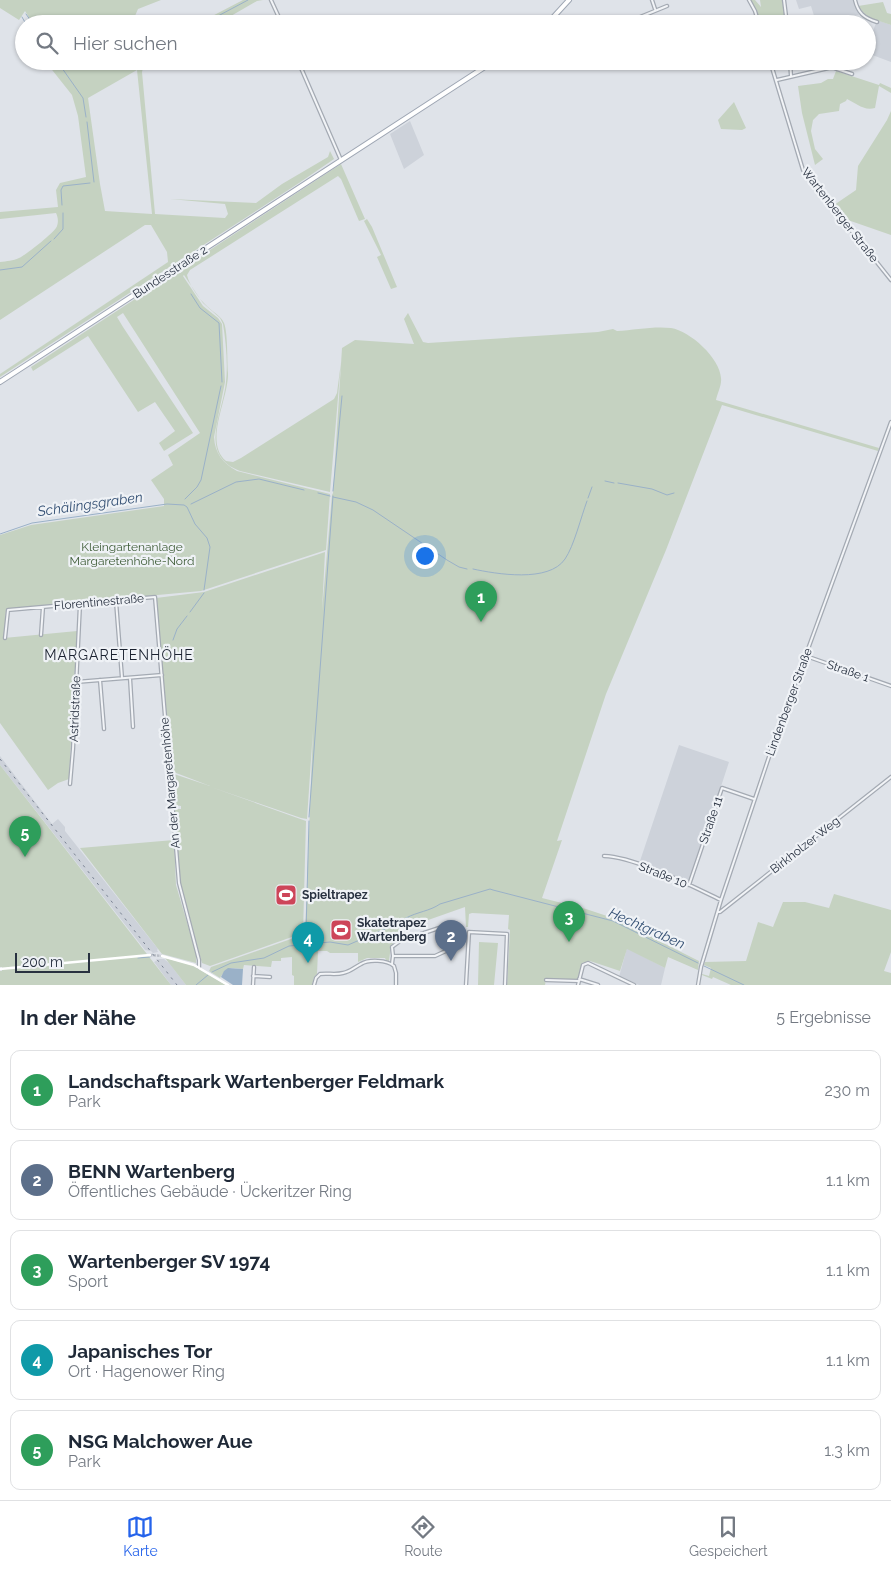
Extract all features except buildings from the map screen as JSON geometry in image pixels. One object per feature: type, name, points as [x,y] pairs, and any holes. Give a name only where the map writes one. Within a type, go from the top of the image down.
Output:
[{"type":"main road","points":[[556,15],[570,0]]},
{"type":"main road","name":"Bundesstraße 2","points":[[0,382],[480,70]]},
{"type":"main road","points":[[0,969],[150,956]]},
{"type":"main road","points":[[162,956],[182,960],[199,967],[228,985]]},
{"type":"street","points":[[271,0],[278,15]]},
{"type":"street","points":[[652,0],[656,10]]},
{"type":"street","points":[[749,0],[756,15]]},
{"type":"street","points":[[784,0],[785,15]]},
{"type":"street","points":[[855,0],[862,15]]},
{"type":"street","points":[[645,15],[667,6]]},
{"type":"street","points":[[302,70],[341,161]]},
{"type":"street","name":"Wartenberger Straße","points":[[773,70],[802,170],[891,280]]},
{"type":"street","points":[[791,70],[791,76]]},
{"type":"street","points":[[776,80],[823,70]]},
{"type":"street","points":[[840,70],[852,74]]},
{"type":"street","name":"Lindenberger Straße","points":[[698,985],[701,967],[720,903],[754,799],[891,422]]},
{"type":"street","name":"Florentinestraße","points":[[5,638],[8,610],[155,597]]},
{"type":"street","name":"An der Margaretenhöhe","points":[[155,597],[179,883],[199,960],[199,967]]},
{"type":"street","points":[[116,600],[122,678]]},
{"type":"street","name":"Astridstraße","points":[[70,784],[80,604]]},
{"type":"street","name":"Florentinestraße","points":[[41,635],[43,607]]},
{"type":"street","name":"Straße 1","points":[[806,656],[891,686]]},
{"type":"street","points":[[76,682],[162,675]]},
{"type":"street","points":[[130,678],[133,726]]},
{"type":"street","points":[[100,680],[104,729]]},
{"type":"street","name":"Birkholzer Weg","points":[[718,912],[890,778]]},
{"type":"street","name":"Straße 11","points":[[689,885],[722,788],[754,799]]},
{"type":"street","name":"Straße 10","points":[[604,856],[636,863],[721,900]]},
{"type":"street","points":[[720,903],[726,906]]},
{"type":"street","points":[[393,956],[436,956],[452,950],[451,924],[400,941],[392,947],[392,964],[396,970],[396,985]]},
{"type":"street","points":[[466,985],[469,932],[507,934],[505,985]]},
{"type":"street","points":[[314,985],[316,977],[322,973],[342,974],[368,961],[392,964]]},
{"type":"street","points":[[578,985],[583,965],[588,963],[632,985]]},
{"type":"street","points":[[253,985],[254,967]]},
{"type":"street","points":[[253,976],[270,977]]},
{"type":"street","points":[[546,980],[579,980],[598,985]]},
{"type":"shaded area","points":[[796,0],[854,0],[859,15],[814,15],[811,6],[799,9]]},
{"type":"shaded area","points":[[877,20],[891,25],[891,62],[876,56]]},
{"type":"shaded area","points":[[410,121],[424,155],[404,169],[390,134]]},
{"type":"shaded area","points":[[679,745],[729,762],[689,884],[639,864]]},
{"type":"shaded area","points":[[0,756],[52,824],[58,819],[65,827],[65,831],[158,949],[158,952],[153,953],[145,950],[0,765]]},
{"type":"shaded area","points":[[627,948],[665,968],[661,985],[639,985],[619,977]]},
{"type":"shaded area","points":[[164,959],[169,963],[186,985],[171,985],[154,962]]},
{"type":"green space","points":[[0,0],[161,0],[138,9],[135,15],[27,15],[25,11],[22,15],[15,15],[15,17],[0,8]]},
{"type":"green space","points":[[243,0],[263,0],[257,1],[233,15],[214,15]]},
{"type":"green space","points":[[750,0],[755,0],[761,7],[760,0],[783,0],[784,15],[757,15]]},
{"type":"green space","points":[[883,2],[887,13],[891,14],[891,25],[876,20],[876,15],[865,15],[858,6]]},
{"type":"green space","points":[[52,70],[137,70],[142,70],[155,214],[225,218],[228,214],[225,204],[170,199],[256,203],[282,184],[328,157],[330,151],[334,159],[0,377],[0,374],[168,262],[167,252],[151,225],[145,225],[0,320],[0,262],[17,259],[27,253],[54,231],[58,220],[56,213],[0,219],[0,212],[58,207],[56,190],[60,183],[86,177],[78,116],[72,95]],"holes":[[[137,70],[152,214],[105,211],[88,98]]]},
{"type":"green space","points":[[836,71],[879,85],[880,83],[891,88],[891,93],[879,86],[875,108],[863,108],[847,99],[840,104],[839,111],[819,114],[813,120],[811,131],[815,149],[823,159],[815,165],[802,113],[798,86],[821,83],[828,79],[833,79]]},
{"type":"green space","points":[[734,102],[746,128],[742,130],[721,129],[718,120]]},
{"type":"green space","points":[[891,111],[891,235],[845,219],[834,205],[856,190],[858,166]]},
{"type":"green space","name":"Kleingartenanlage Margaretenhöhe-Nord","points":[[341,164],[365,219],[359,221],[338,176],[190,270],[187,275],[192,286],[184,275],[203,306],[218,318],[222,324],[225,382],[214,437],[218,453],[228,465],[237,471],[330,494],[326,550],[201,591],[6,609],[4,638],[77,631],[69,779],[58,783],[48,790],[0,723],[0,535],[31,525],[164,506],[164,499],[151,480],[173,465],[168,455],[200,433],[123,313],[117,317],[193,433],[164,451],[159,443],[175,431],[155,402],[138,412],[88,336],[33,371],[31,367],[178,271],[182,272],[181,269]]},
{"type":"green space","points":[[367,219],[397,287],[391,289],[377,257],[381,255],[364,221]]},
{"type":"green space","points":[[199,298],[221,318],[225,328],[228,373],[217,431],[217,443],[220,453],[226,461],[233,462],[241,458],[334,399],[337,393],[341,362],[330,492],[240,471],[227,464],[219,454],[216,444],[216,432],[226,382],[225,338],[220,318],[203,303]]},
{"type":"green space","points":[[408,313],[423,342],[428,343],[598,332],[613,329],[617,331],[651,328],[679,330],[703,347],[715,362],[721,381],[716,400],[879,448],[878,451],[722,405],[666,550],[606,694],[557,841],[562,840],[542,898],[613,918],[699,961],[698,970],[668,957],[665,968],[627,949],[620,971],[590,961],[582,963],[576,981],[546,980],[545,985],[507,985],[509,915],[472,913],[469,914],[468,927],[466,927],[465,907],[395,933],[395,943],[391,945],[389,961],[385,958],[367,958],[358,962],[358,953],[318,951],[317,974],[312,985],[294,985],[292,957],[281,958],[281,961],[272,961],[271,967],[244,965],[243,969],[230,969],[225,971],[220,978],[209,971],[211,967],[305,934],[313,730],[307,819],[211,787],[306,821],[303,933],[210,966],[202,963],[181,889],[174,811],[181,809],[181,806],[174,805],[171,773],[210,786],[171,771],[156,598],[204,592],[325,552],[322,611],[333,493],[342,348],[355,340],[414,344],[404,319]]},
{"type":"green space","points":[[0,765],[171,985],[0,985],[0,971],[2,971],[2,967],[0,967]]},
{"type":"green space","points":[[174,840],[176,885],[196,953],[196,963],[162,954],[80,848]]},
{"type":"green space","points":[[834,894],[891,910],[891,952],[884,971],[891,973],[891,985],[731,985],[713,977],[712,979],[702,975],[709,976],[711,968],[704,965],[705,962],[746,961],[758,922],[773,927],[783,902],[805,902],[829,908]]},
{"type":"green space","points":[[479,942],[498,943],[494,985],[478,985]]},
{"type":"green space","points":[[165,958],[192,965],[226,985],[186,985]]},
{"type":"water","points":[[228,968],[243,969],[242,985],[233,985],[221,977]]},
{"type":"waterway","points":[[220,15],[248,0]]},
{"type":"waterway","points":[[63,70],[83,98],[86,117]]},
{"type":"waterway","points":[[87,122],[94,182]]},
{"type":"waterway","points":[[62,205],[61,190],[63,186],[90,183]]},
{"type":"waterway","points":[[54,239],[63,229],[63,213]]},
{"type":"waterway","points":[[0,270],[22,267],[51,241]]},
{"type":"waterway","points":[[191,294],[200,308],[219,323],[222,382]]},
{"type":"waterway","points":[[185,499],[201,480],[221,386]]},
{"type":"waterway","points":[[333,491],[342,396]]},
{"type":"waterway","name":"Schälingsgraben","points":[[191,504],[236,482],[259,479],[304,490]]},
{"type":"waterway","name":"Schälingsgraben","points":[[605,481],[614,483]]},
{"type":"waterway","name":"Schälingsgraben","points":[[618,483],[652,489],[667,495],[674,493]]},
{"type":"waterway","name":"Schälingsgraben","points":[[588,498],[592,487]]},
{"type":"waterway","name":"Schälingsgraben","points":[[318,493],[330,496]]},
{"type":"waterway","points":[[309,817],[333,496]]},
{"type":"waterway","name":"Schälingsgraben","points":[[333,497],[356,502],[373,510],[447,560],[467,569]]},
{"type":"waterway","name":"Schälingsgraben","points":[[473,569],[522,575],[535,574],[557,567],[565,559],[571,547],[587,501]]},
{"type":"waterway","name":"Schälingsgraben","points":[[0,534],[32,523],[167,504],[184,505],[187,507],[195,524],[207,538],[210,547],[204,590]]},
{"type":"waterway","points":[[190,612],[204,593]]},
{"type":"waterway","points":[[173,640],[177,629],[187,616]]},
{"type":"waterway","points":[[306,932],[309,821]]},
{"type":"waterway","name":"Hechtgraben","points":[[388,928],[401,920],[440,904],[490,889],[613,921],[698,963]]},
{"type":"waterway","name":"Hechtgraben","points":[[212,972],[231,963],[264,958],[289,946],[330,942],[348,945],[385,929]]},
{"type":"waterway","points":[[138,958],[150,957]]},
{"type":"waterway","name":"Hechtgraben","points":[[704,966],[744,985]]},
{"type":"waterway","name":"Hechtgraben","points":[[196,985],[208,975]]},
{"type":"tunnel","points":[[150,955],[162,956]]},
{"type":"railway","points":[[0,759],[177,985]]},
{"type":"place","name":"Landschaftspark Wartenberger Feldmark","points":[[481,622]]},
{"type":"place","name":"NSG Malchower Aue","points":[[25,857]]},
{"type":"place","name":"Spieltrapez","points":[[286,895]]},
{"type":"place","name":"Skatetrapez Wartenberg","points":[[341,930]]},
{"type":"place","name":"Wartenberger SV 1974","points":[[569,942]]},
{"type":"place","name":"BENN Wartenberg","points":[[451,961]]},
{"type":"place","name":"Japanisches Tor","points":[[308,963]]},
{"type":"district","name":"MARGARETENHÖHE","points":[[119,655]]}]
